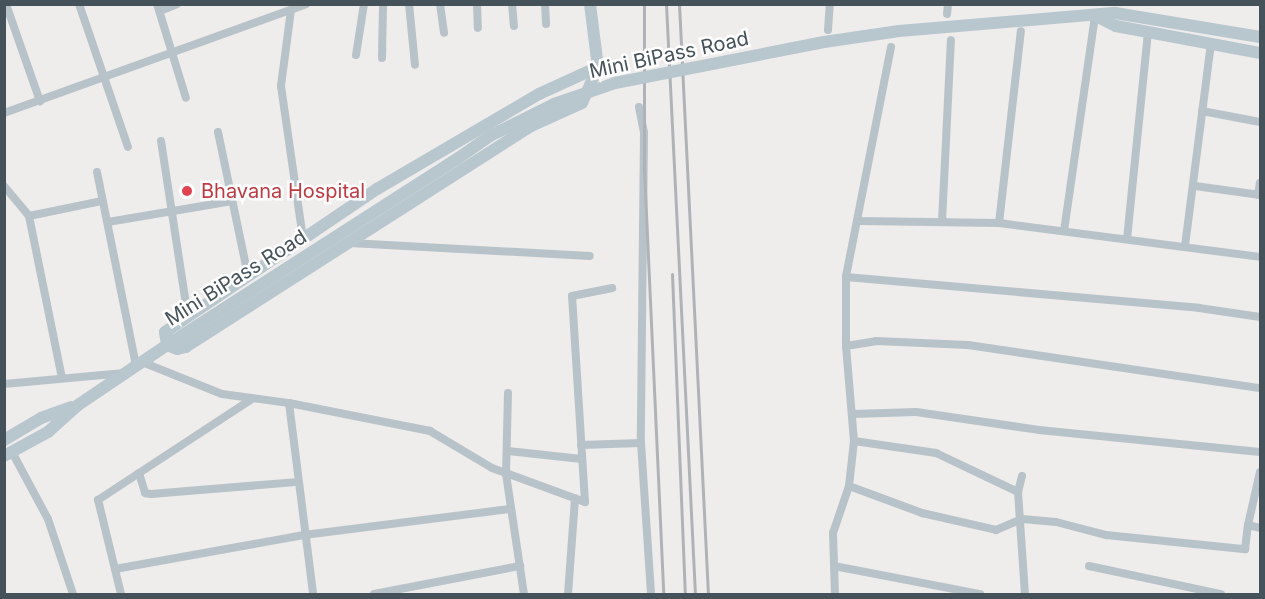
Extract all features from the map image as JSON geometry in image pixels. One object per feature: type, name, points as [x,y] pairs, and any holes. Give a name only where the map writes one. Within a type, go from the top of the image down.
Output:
[{"type":"street","points":[[80,4],[128,147]]},
{"type":"street","points":[[177,4],[158,8],[186,98]]},
{"type":"street","points":[[4,113],[306,4]]},
{"type":"street","points":[[356,55],[364,4]]},
{"type":"street","points":[[382,58],[383,4]]},
{"type":"street","points":[[409,4],[415,65]]},
{"type":"street","points":[[440,4],[444,33]]},
{"type":"street","points":[[477,4],[478,28]]},
{"type":"street","points":[[512,4],[514,26]]},
{"type":"street","points":[[545,4],[546,24]]},
{"type":"street","points":[[590,4],[598,68],[582,103],[531,126],[186,347],[177,349],[167,345],[165,332],[455,141],[539,94],[598,68]]},
{"type":"street","points":[[828,30],[830,4]]},
{"type":"street","points":[[947,14],[948,4]]},
{"type":"street","points":[[7,7],[40,101]]},
{"type":"street","points":[[1065,231],[1095,15],[1115,9],[1260,36]]},
{"type":"street","points":[[291,10],[281,86],[303,239]]},
{"type":"street","name":"Mini BiPass Road","points":[[8,454],[48,432],[78,405],[167,345],[490,136],[554,104],[615,83],[898,31],[997,25],[1095,15],[1116,26],[1260,53]]},
{"type":"street","points":[[999,223],[1021,31]]},
{"type":"street","points":[[1127,239],[1148,31]]},
{"type":"street","points":[[942,222],[951,40]]},
{"type":"street","points":[[1185,246],[1195,186],[1211,44]]},
{"type":"street","points":[[835,594],[833,533],[849,486],[854,441],[846,346],[846,277],[859,221],[891,47]]},
{"type":"street","points":[[639,106],[644,133],[641,443],[651,594]]},
{"type":"street","points":[[1202,111],[1260,122]]},
{"type":"street","points":[[218,132],[248,276]]},
{"type":"street","points":[[161,141],[188,317]]},
{"type":"street","points":[[97,172],[135,367]]},
{"type":"street","points":[[1195,186],[1259,195],[1260,183]]},
{"type":"street","points":[[4,186],[29,216],[62,378]]},
{"type":"street","points":[[29,216],[102,201]]},
{"type":"street","points":[[108,222],[232,201]]},
{"type":"street","points":[[859,221],[999,223],[1260,257]]},
{"type":"street","points":[[349,242],[590,256]]},
{"type":"street","points":[[846,277],[1199,308],[1260,317]]},
{"type":"street","points":[[4,384],[135,367],[222,394],[250,400],[290,403],[430,431],[506,474],[585,502],[572,296],[612,288]]},
{"type":"street","points":[[846,346],[876,341],[968,345],[1260,388]]},
{"type":"street","points":[[508,393],[506,474],[509,508],[524,594]]},
{"type":"street","points":[[121,594],[98,500],[250,400]]},
{"type":"street","points":[[290,403],[296,482],[313,594]]},
{"type":"street","points":[[4,440],[41,418],[78,405]]},
{"type":"street","points":[[853,414],[916,412],[1039,430],[1260,452]]},
{"type":"street","points":[[854,441],[936,453],[1018,492]]},
{"type":"street","points":[[581,445],[641,443]]},
{"type":"street","points":[[508,452],[582,459]]},
{"type":"street","points":[[8,454],[48,519],[73,594]]},
{"type":"street","points":[[849,486],[922,513],[996,530],[1022,519],[1056,522],[1106,535],[1245,549],[1260,472]]},
{"type":"street","points":[[139,474],[145,493],[151,494],[296,482]]},
{"type":"street","points":[[1022,476],[1018,492],[1022,519],[1025,594]]},
{"type":"street","points":[[568,594],[575,498]]},
{"type":"street","points":[[115,569],[304,535],[509,508]]},
{"type":"street","points":[[1248,525],[1260,528]]},
{"type":"street","points":[[374,594],[394,593],[520,566]]},
{"type":"street","points":[[834,566],[980,594]]},
{"type":"street","points":[[1089,566],[1221,594]]},
{"type":"street","points":[[919,584],[920,594]]},
{"type":"railway","points":[[644,4],[644,169],[663,594]]},
{"type":"railway","points":[[666,4],[695,594]]},
{"type":"railway","points":[[679,4],[708,594]]},
{"type":"railway","points":[[672,274],[685,594]]},
{"type":"place","name":"Bhavana Hospital","points":[[187,191]]}]
